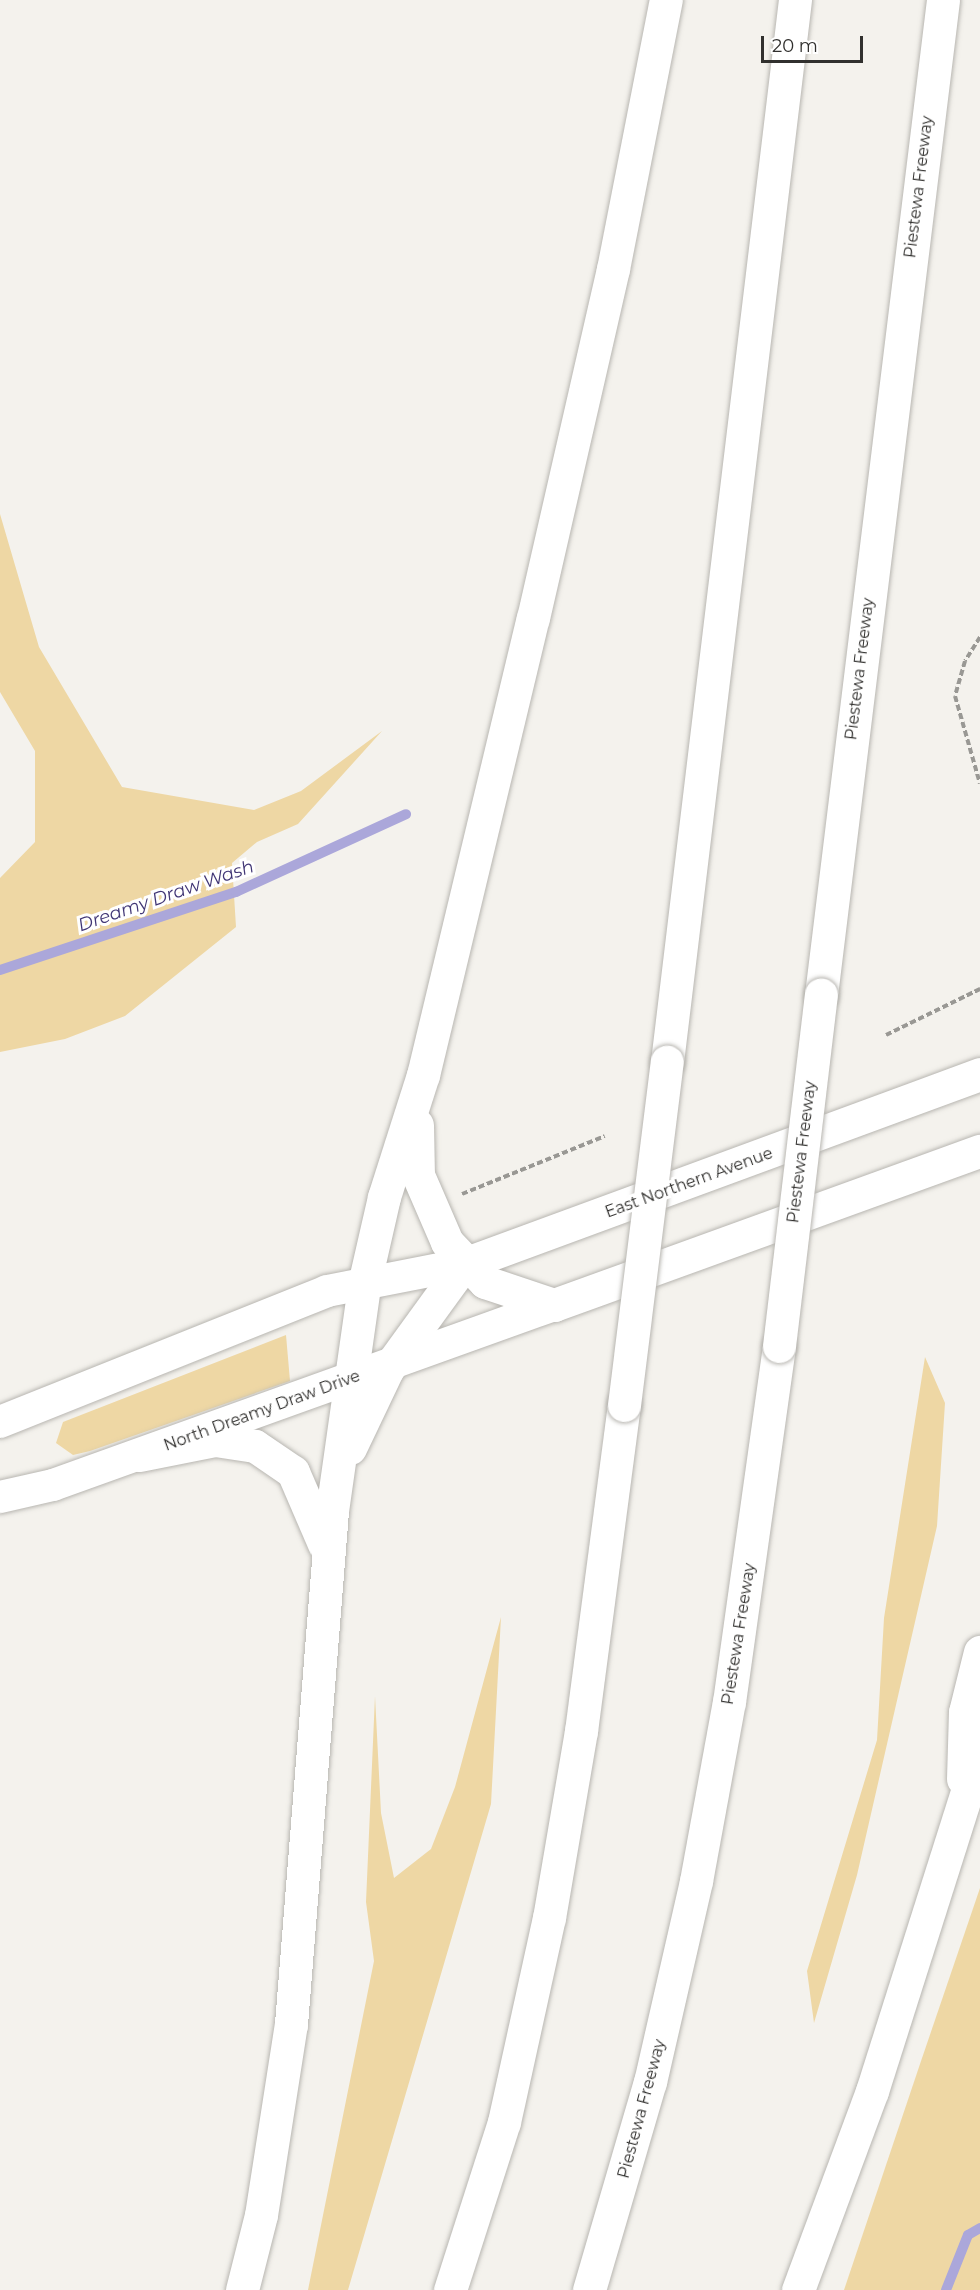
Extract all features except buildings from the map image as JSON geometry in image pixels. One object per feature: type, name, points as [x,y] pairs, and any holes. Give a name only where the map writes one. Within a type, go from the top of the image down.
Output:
[{"type":"main road","points":[[242,2290],[265,2193],[291,2024],[332,1511],[348,1378],[365,1281],[381,1206],[428,1055],[613,269],[666,0]]},
{"type":"main road","points":[[450,2290],[504,2122],[537,1979],[581,1731],[667,1062],[795,0]]},
{"type":"main road","name":"Piestewa Freeway","points":[[589,2290],[650,2082],[696,1881],[731,1691],[779,1346],[943,0]]},
{"type":"main road","points":[[428,1055],[416,1137],[418,1175],[431,1213],[464,1264],[507,1293],[554,1305],[980,1151]]},
{"type":"main road","name":"East Northern Avenue","points":[[464,1264],[980,1074]]},
{"type":"main road","points":[[332,1511],[353,1439],[387,1370],[464,1264]]},
{"type":"main road","points":[[139,1455],[215,1440],[270,1453],[299,1480],[328,1557]]},
{"type":"main road","points":[[962,1802],[965,1712],[980,1652]]},
{"type":"main road","points":[[798,2290],[866,2111],[980,1750]]},
{"type":"street","points":[[0,1422],[288,1305],[365,1281],[464,1264]]},
{"type":"street","name":"North Dreamy Draw Drive","points":[[0,1497],[139,1455],[348,1378],[387,1370],[554,1305]]},
{"type":"path","points":[[980,637],[965,661],[955,696],[980,784]]},
{"type":"path","points":[[886,1035],[980,989]]},
{"type":"path","points":[[454,1197],[605,1136]]},
{"type":"shaded area","points":[[0,514],[39,647],[122,787],[254,810],[301,791],[382,731],[298,824],[257,842],[232,863],[236,927],[125,1016],[65,1039],[0,1052],[0,878],[35,842],[35,751],[0,692]]},
{"type":"shaded area","points":[[286,1335],[290,1381],[90,1451],[73,1455],[56,1443],[63,1422]]},
{"type":"shaded area","points":[[925,1357],[945,1403],[937,1526],[857,1875],[814,2023],[807,1971],[877,1740],[884,1618]]},
{"type":"shaded area","points":[[501,1617],[491,1804],[348,2290],[308,2290],[374,1961],[366,1902],[375,1696],[381,1813],[394,1878],[431,1849],[455,1787]]},
{"type":"shaded area","points":[[980,1888],[980,2290],[844,2290],[919,2067]]},
{"type":"waterway","name":"Dreamy Draw Wash","points":[[0,970],[236,892],[406,814]]},
{"type":"waterway","points":[[946,2290],[968,2235],[980,2228]]}]
